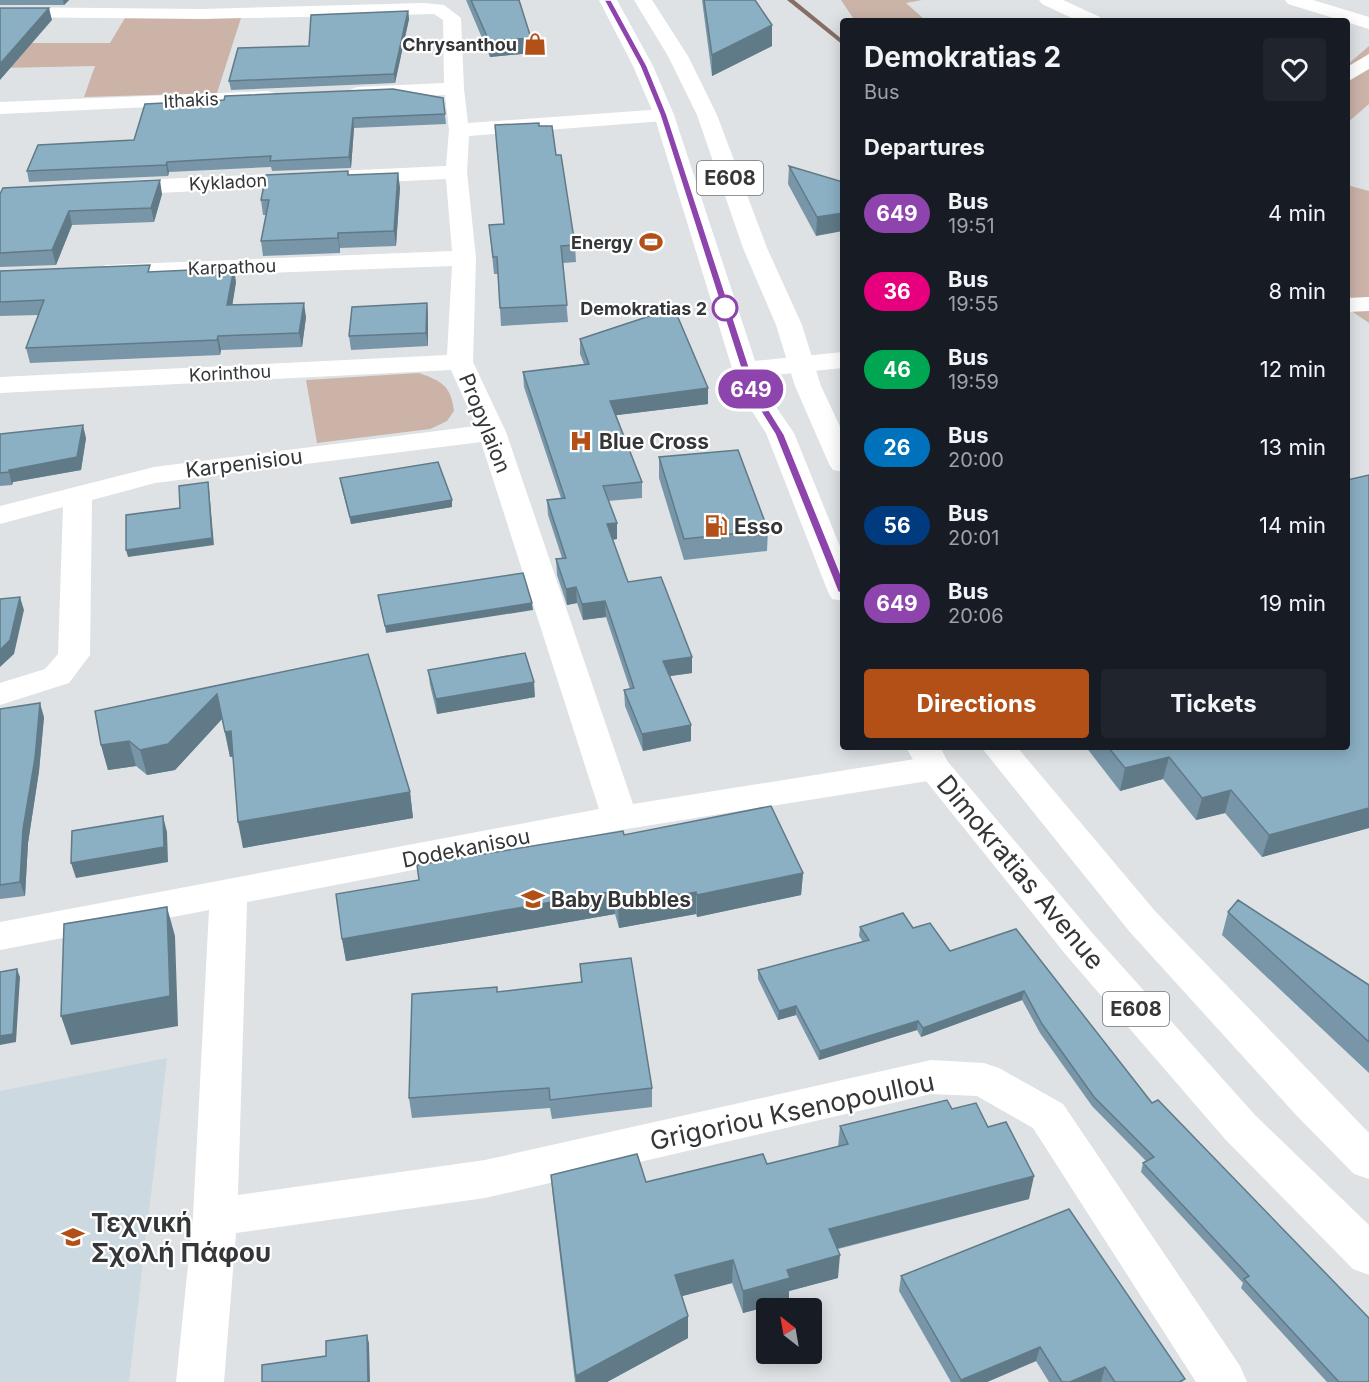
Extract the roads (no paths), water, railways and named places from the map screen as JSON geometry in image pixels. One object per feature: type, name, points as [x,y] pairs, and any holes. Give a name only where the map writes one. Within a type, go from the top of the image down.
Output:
[{"type":"main road","name":"E608","points":[[608,0],[644,66],[663,115],[748,380],[780,434],[840,584]]},
{"type":"main road","name":"E608","points":[[643,0],[678,56],[707,116],[755,248],[789,325],[804,375],[840,457]]},
{"type":"main road","points":[[1048,0],[1087,18]]},
{"type":"main road","points":[[1294,0],[1369,23]]},
{"type":"main road","points":[[0,12],[207,7]]},
{"type":"main road","name":"Propylaion","points":[[207,7],[438,9],[452,18],[454,89],[459,130],[456,172],[464,258],[460,362],[492,432],[620,818]]},
{"type":"main road","points":[[1350,74],[1369,60]]},
{"type":"main road","points":[[334,94],[454,89]]},
{"type":"main road","name":"Ithakis","points":[[0,108],[286,96]]},
{"type":"main road","points":[[459,130],[663,115]]},
{"type":"main road","name":"Kykladon","points":[[96,188],[456,172]]},
{"type":"main road","name":"Karpathou","points":[[83,273],[464,258]]},
{"type":"main road","points":[[1350,287],[1369,286]]},
{"type":"main road","points":[[1350,305],[1369,304]]},
{"type":"main road","points":[[804,375],[840,361]]},
{"type":"main road","name":"Korinthou","points":[[0,385],[460,362]]},
{"type":"main road","points":[[748,380],[804,375],[840,381]]},
{"type":"main road","name":"Karpenisiou","points":[[0,515],[154,475],[492,432]]},
{"type":"main road","points":[[0,694],[57,676],[74,655],[78,494]]},
{"type":"main road","name":"E608","points":[[1000,750],[1142,921],[1312,1104],[1369,1161]]},
{"type":"main road","name":"Dodekanisou","points":[[0,936],[229,895],[929,757]]},
{"type":"main road","name":"Dimokratias Avenue","points":[[929,757],[1080,945],[1240,1127],[1369,1255]]},
{"type":"main road","points":[[200,1382],[215,1217],[229,895]]},
{"type":"main road","name":"Grigoriou Ksenopoullou","points":[[215,1217],[484,1179],[931,1077],[984,1080],[1048,1116],[1223,1382]]},
{"type":"waterway","points":[[790,0],[840,41]]},
{"type":"place","name":"Chrysanthou","points":[[535,44]]},
{"type":"place","name":"Energy","points":[[651,242]]},
{"type":"place","name":"Demokratias 2","points":[[725,308]]},
{"type":"place","name":"Blue Cross","points":[[581,441]]},
{"type":"place","name":"Esso","points":[[716,526]]},
{"type":"place","name":"Baby Bubbles","points":[[533,899]]},
{"type":"place","name":"Τεχνική Σχολή Πάφου","points":[[73,1237]]}]
